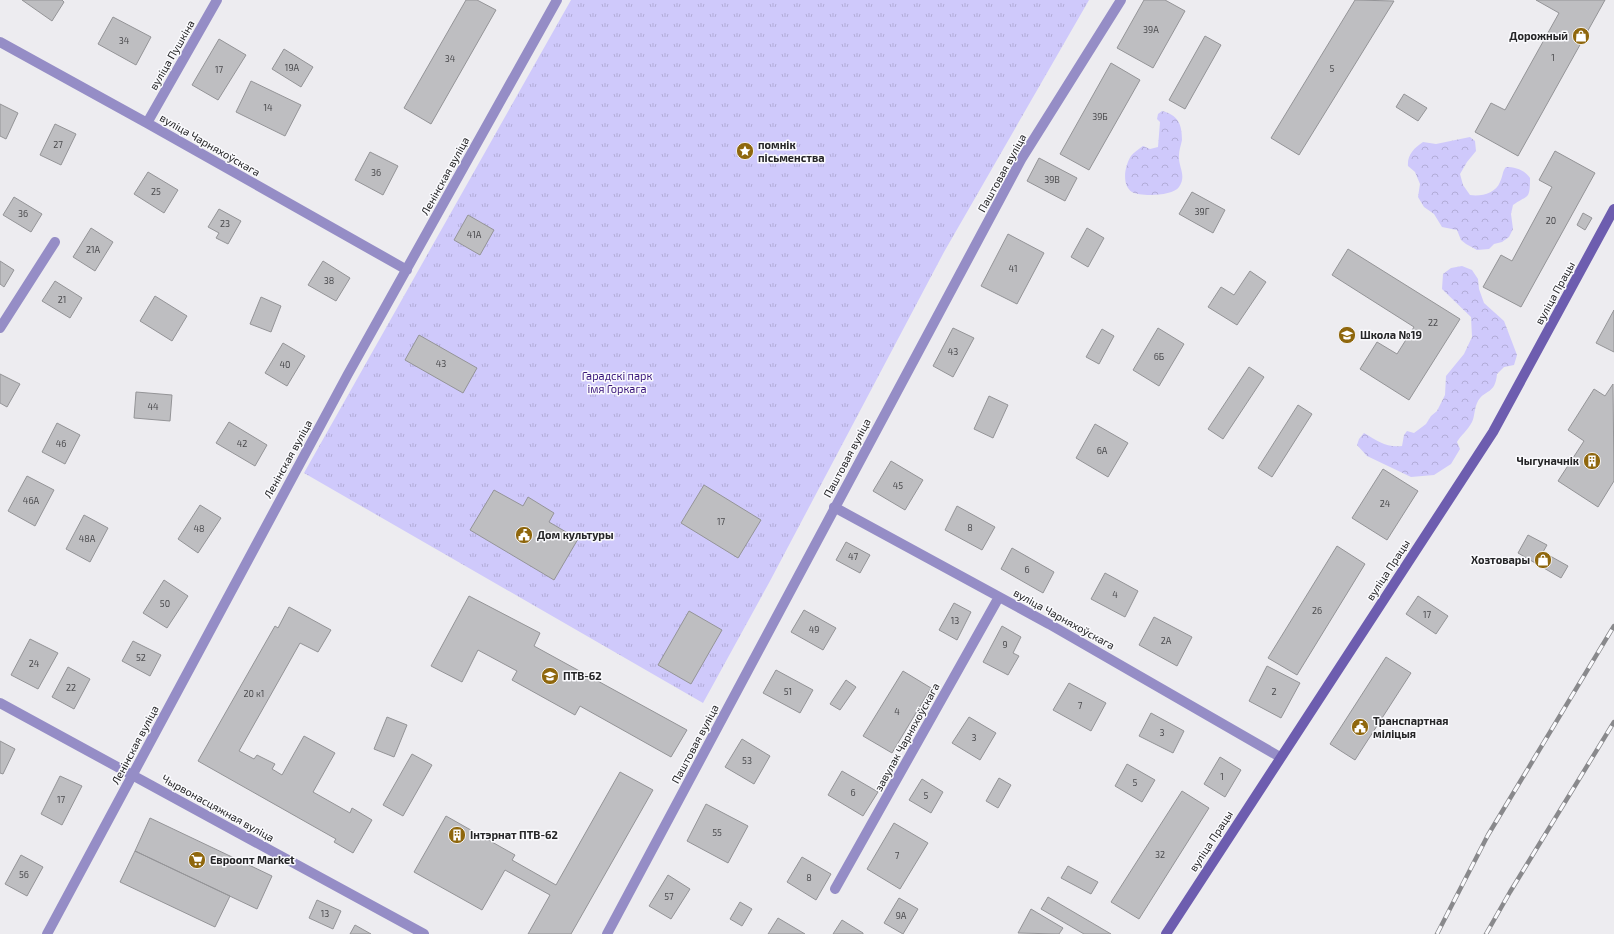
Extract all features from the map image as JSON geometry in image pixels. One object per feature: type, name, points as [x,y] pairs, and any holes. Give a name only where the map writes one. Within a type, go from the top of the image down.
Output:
[{"type":"main road","name":"вуліца Працы","points":[[1166,934],[1493,432],[1614,209]]},
{"type":"street","name":"вуліца Пушкіна","points":[[147,122],[217,0]]},
{"type":"street","name":"Ленінская вуліца","points":[[47,934],[348,374],[557,0]]},
{"type":"street","name":"Паштовая вуліца","points":[[607,934],[1022,158],[1121,0]]},
{"type":"street","name":"вуліца Чарняхоўскага","points":[[0,42],[147,122],[407,270]]},
{"type":"street","points":[[0,328],[55,242]]},
{"type":"street","name":"вуліца Чарняхоўскага","points":[[834,507],[1049,624],[1280,757]]},
{"type":"street","name":"завулак Чарняхоўскага","points":[[835,889],[999,597]]},
{"type":"street","name":"Чырвонасцяжная вуліца","points":[[0,703],[424,934]]},
{"type":"green space","name":"Гарадскі парк імя Горкага","points":[[571,0],[1089,0],[944,252],[770,581],[703,703],[304,473]]},
{"type":"green space","points":[[1162,111],[1172,115],[1180,125],[1182,140],[1179,155],[1182,175],[1181,183],[1176,190],[1164,194],[1136,194],[1126,185],[1125,175],[1127,164],[1132,155],[1143,146],[1150,149],[1158,147],[1160,122],[1157,119],[1158,114]]},
{"type":"green space","points":[[1470,137],[1475,141],[1476,151],[1460,174],[1463,185],[1470,195],[1483,195],[1495,189],[1500,182],[1506,167],[1520,170],[1530,178],[1529,194],[1513,205],[1511,214],[1513,229],[1509,237],[1502,242],[1494,244],[1489,249],[1477,250],[1461,240],[1457,230],[1442,227],[1434,214],[1424,207],[1418,197],[1420,184],[1415,172],[1408,166],[1410,155],[1423,142],[1436,144]]},
{"type":"green space","points":[[1462,266],[1472,270],[1478,279],[1479,289],[1484,303],[1504,321],[1517,355],[1514,365],[1504,367],[1497,374],[1496,381],[1492,389],[1478,401],[1474,417],[1469,428],[1457,442],[1460,449],[1451,464],[1434,475],[1411,477],[1367,456],[1357,445],[1359,439],[1364,433],[1387,445],[1402,446],[1404,435],[1407,431],[1414,433],[1426,424],[1431,416],[1437,411],[1445,395],[1446,376],[1464,354],[1472,337],[1471,317],[1442,289],[1443,274],[1451,268]]},
{"type":"building","points":[[22,0],[62,0],[64,2],[52,21]]},
{"type":"building","points":[[466,0],[477,0],[496,10],[431,124],[404,108]]},
{"type":"building","points":[[1144,0],[1165,0],[1185,11],[1153,68],[1117,48]]},
{"type":"building","points":[[1355,0],[1394,1],[1299,155],[1271,138]]},
{"type":"building","points":[[1536,0],[1605,0],[1518,156],[1475,132],[1491,103],[1505,110],[1559,13]]},
{"type":"building","points":[[113,17],[151,37],[136,65],[98,44]]},
{"type":"building","points":[[1205,36],[1221,45],[1185,109],[1169,100]]},
{"type":"building","points":[[219,39],[246,55],[218,100],[192,85]]},
{"type":"building","points":[[284,49],[313,67],[301,87],[272,69]]},
{"type":"building","points":[[1111,63],[1140,80],[1089,170],[1060,154]]},
{"type":"building","points":[[251,81],[301,105],[285,136],[236,112]]},
{"type":"building","points":[[1404,94],[1427,108],[1418,121],[1396,107]]},
{"type":"building","points":[[0,104],[18,113],[6,139],[0,136]]},
{"type":"building","points":[[55,124],[76,134],[61,165],[40,155]]},
{"type":"building","points":[[1555,151],[1595,173],[1521,307],[1483,287],[1501,255],[1512,261],[1552,187],[1539,180]]},
{"type":"building","points":[[370,152],[398,166],[383,195],[355,180]]},
{"type":"building","points":[[1039,158],[1077,178],[1065,201],[1027,181]]},
{"type":"building","points":[[148,172],[178,190],[164,213],[134,194]]},
{"type":"building","points":[[1192,192],[1225,210],[1213,233],[1179,214]]},
{"type":"building","points":[[14,197],[42,214],[31,232],[3,215]]},
{"type":"building","points":[[219,209],[241,221],[228,244],[216,238],[219,233],[208,227]]},
{"type":"building","points":[[1583,213],[1592,218],[1585,230],[1577,225]]},
{"type":"building","points":[[468,215],[494,230],[480,255],[454,240]]},
{"type":"building","points":[[91,228],[113,242],[95,271],[73,257]]},
{"type":"building","points":[[1087,228],[1104,238],[1088,267],[1071,257]]},
{"type":"building","points":[[1008,234],[1044,253],[1017,304],[981,286]]},
{"type":"building","points":[[1348,249],[1460,319],[1409,400],[1360,369],[1377,342],[1397,354],[1414,327],[1332,275]]},
{"type":"building","points":[[0,261],[14,270],[4,287],[0,284]]},
{"type":"building","points":[[323,261],[350,278],[336,301],[308,285]]},
{"type":"building","points":[[1250,271],[1266,282],[1237,325],[1208,307],[1221,287],[1234,295]]},
{"type":"building","points":[[55,281],[82,298],[70,318],[42,301]]},
{"type":"building","points":[[155,296],[187,316],[172,341],[140,321]]},
{"type":"building","points":[[261,297],[281,306],[271,332],[250,324]]},
{"type":"building","points":[[1614,310],[1614,352],[1596,343]]},
{"type":"building","points":[[953,328],[974,338],[953,377],[933,366]]},
{"type":"building","points":[[1158,328],[1184,344],[1159,386],[1133,370]]},
{"type":"building","points":[[1102,329],[1114,336],[1099,364],[1086,357]]},
{"type":"building","points":[[419,335],[477,368],[463,393],[405,360]]},
{"type":"building","points":[[283,343],[305,356],[287,386],[265,373]]},
{"type":"building","points":[[1249,367],[1264,377],[1223,439],[1208,429]]},
{"type":"building","points":[[0,374],[20,384],[7,407],[0,403]]},
{"type":"building","name":"Чыгуначнік","points":[[1613,384],[1614,481],[1598,507],[1558,481],[1584,441],[1568,430],[1594,389],[1605,396]]},
{"type":"building","points":[[136,392],[172,395],[170,421],[134,418]]},
{"type":"building","points":[[989,396],[1008,405],[993,438],[974,429]]},
{"type":"building","points":[[1298,405],[1312,414],[1272,477],[1258,468]]},
{"type":"building","points":[[229,422],[267,445],[255,466],[216,443]]},
{"type":"building","points":[[57,423],[80,435],[65,464],[42,452]]},
{"type":"building","points":[[1095,424],[1128,443],[1108,477],[1076,458]]},
{"type":"building","points":[[891,461],[923,480],[905,510],[873,491]]},
{"type":"building","points":[[1383,469],[1418,491],[1387,540],[1352,518]]},
{"type":"building","points":[[27,476],[54,490],[35,526],[8,511]]},
{"type":"building","points":[[704,485],[761,520],[738,558],[681,523]]},
{"type":"building","name":"Дом культуры","points":[[494,490],[523,506],[528,497],[554,513],[549,522],[578,539],[554,580],[470,530]]},
{"type":"building","points":[[200,505],[221,518],[198,553],[178,539]]},
{"type":"building","points":[[957,506],[995,527],[982,550],[945,530]]},
{"type":"building","points":[[84,515],[108,528],[90,562],[66,549]]},
{"type":"building","name":"Хозтовары","points":[[1528,535],[1547,545],[1543,552],[1568,566],[1561,578],[1518,553]]},
{"type":"building","points":[[846,542],[870,555],[860,573],[836,560]]},
{"type":"building","points":[[1337,546],[1365,564],[1297,675],[1268,658]]},
{"type":"building","points":[[1012,548],[1054,572],[1043,593],[1001,569]]},
{"type":"building","points":[[1105,573],[1138,591],[1125,617],[1091,599]]},
{"type":"building","points":[[164,580],[188,596],[167,628],[143,613]]},
{"type":"building","name":"ПТВ-62","points":[[469,596],[540,633],[534,646],[687,730],[671,757],[580,706],[575,715],[512,680],[517,671],[478,650],[462,682],[431,666]]},
{"type":"building","points":[[1418,596],[1448,616],[1436,634],[1406,614]]},
{"type":"building","points":[[954,603],[971,612],[957,640],[939,630]]},
{"type":"building","points":[[289,607],[331,630],[318,652],[300,643],[239,751],[254,759],[257,755],[275,764],[272,769],[282,775],[304,736],[335,753],[313,792],[350,813],[352,808],[372,820],[353,853],[334,842],[336,839],[198,761],[275,626],[278,628]]},
{"type":"building","points":[[804,610],[836,628],[823,650],[791,632]]},
{"type":"building","points":[[689,611],[722,630],[691,684],[658,665]]},
{"type":"building","points":[[1154,617],[1192,637],[1177,666],[1139,645]]},
{"type":"building","points":[[1002,626],[1021,637],[1013,653],[1019,656],[1008,675],[983,662]]},
{"type":"building","points":[[30,639],[58,653],[38,689],[11,675]]},
{"type":"building","points":[[133,641],[161,655],[150,676],[122,661]]},
{"type":"building","points":[[1386,657],[1411,673],[1355,760],[1330,744]]},
{"type":"building","points":[[1267,666],[1300,683],[1281,718],[1249,701]]},
{"type":"building","points":[[68,667],[90,679],[74,709],[52,697]]},
{"type":"building","points":[[776,670],[813,690],[800,713],[763,693]]},
{"type":"building","points":[[903,671],[931,688],[892,753],[863,736]]},
{"type":"building","points":[[846,680],[856,687],[840,710],[830,704]]},
{"type":"building","points":[[1069,683],[1106,703],[1091,731],[1053,710]]},
{"type":"building","points":[[1151,713],[1184,731],[1173,753],[1139,736]]},
{"type":"building","points":[[387,717],[407,725],[394,757],[374,749]]},
{"type":"building","points":[[969,717],[996,733],[980,760],[952,743]]},
{"type":"building","points":[[742,739],[770,756],[754,784],[725,767]]},
{"type":"building","points":[[0,741],[15,749],[3,774],[0,773]]},
{"type":"building","points":[[412,754],[432,765],[403,816],[383,805]]},
{"type":"building","points":[[1220,757],[1241,770],[1225,797],[1204,784]]},
{"type":"building","points":[[1127,764],[1155,780],[1142,802],[1115,786]]},
{"type":"building","points":[[842,771],[878,792],[863,816],[828,795]]},
{"type":"building","name":"Інтэрнат ПТВ-62","points":[[620,772],[653,790],[571,934],[528,934],[550,895],[505,870],[482,910],[414,872],[446,816],[515,855],[512,860],[556,885]]},
{"type":"building","points":[[60,776],[82,786],[62,825],[41,814]]},
{"type":"building","points":[[999,778],[1011,785],[998,808],[986,801]]},
{"type":"building","points":[[922,779],[943,792],[931,813],[909,800]]},
{"type":"building","points":[[1182,791],[1209,808],[1139,919],[1111,902]]},
{"type":"building","points":[[706,804],[748,826],[728,863],[687,841]]},
{"type":"building","points":[[150,818],[272,876],[257,909],[135,851]]},
{"type":"building","points":[[894,823],[928,843],[900,889],[867,869]]},
{"type":"building","points":[[135,851],[230,896],[215,927],[120,882]]},
{"type":"building","points":[[21,855],[43,867],[27,896],[5,884]]},
{"type":"building","points":[[802,857],[831,874],[816,900],[787,882]]},
{"type":"building","points":[[1068,866],[1098,882],[1091,894],[1061,878]]},
{"type":"building","points":[[668,875],[690,889],[671,919],[649,906]]},
{"type":"building","points":[[1048,897],[1111,934],[1084,934],[1041,909]]},
{"type":"building","points":[[899,898],[918,909],[903,934],[884,923]]},
{"type":"building","points":[[317,900],[341,911],[333,929],[309,918]]},
{"type":"building","points":[[740,902],[752,909],[742,926],[730,919]]},
{"type":"building","points":[[1031,909],[1063,928],[1059,934],[1018,933]]},
{"type":"building","points":[[778,918],[805,934],[768,934]]},
{"type":"building","points":[[842,920],[863,933],[863,934],[833,934]]},
{"type":"building","points":[[355,925],[371,934],[350,934]]},
{"type":"railway","points":[[1437,934],[1488,835],[1614,626]]},
{"type":"railway","points":[[1486,934],[1614,722]]},
{"type":"place","name":"Дорожный","points":[[1581,36]]},
{"type":"place","name":"помнік пісьменства","points":[[745,151]]},
{"type":"place","name":"Школа №19","points":[[1347,335]]},
{"type":"place","name":"Чыгуначнік","points":[[1592,461]]},
{"type":"place","name":"Дом культуры","points":[[524,535]]},
{"type":"place","name":"Хозтовары","points":[[1543,560]]},
{"type":"place","name":"ПТВ-62","points":[[550,676]]},
{"type":"place","name":"Транспартная міліцыя","points":[[1360,727]]},
{"type":"place","name":"Інтэрнат ПТВ-62","points":[[457,835]]},
{"type":"place","name":"Евроопт Market","points":[[197,860]]}]
